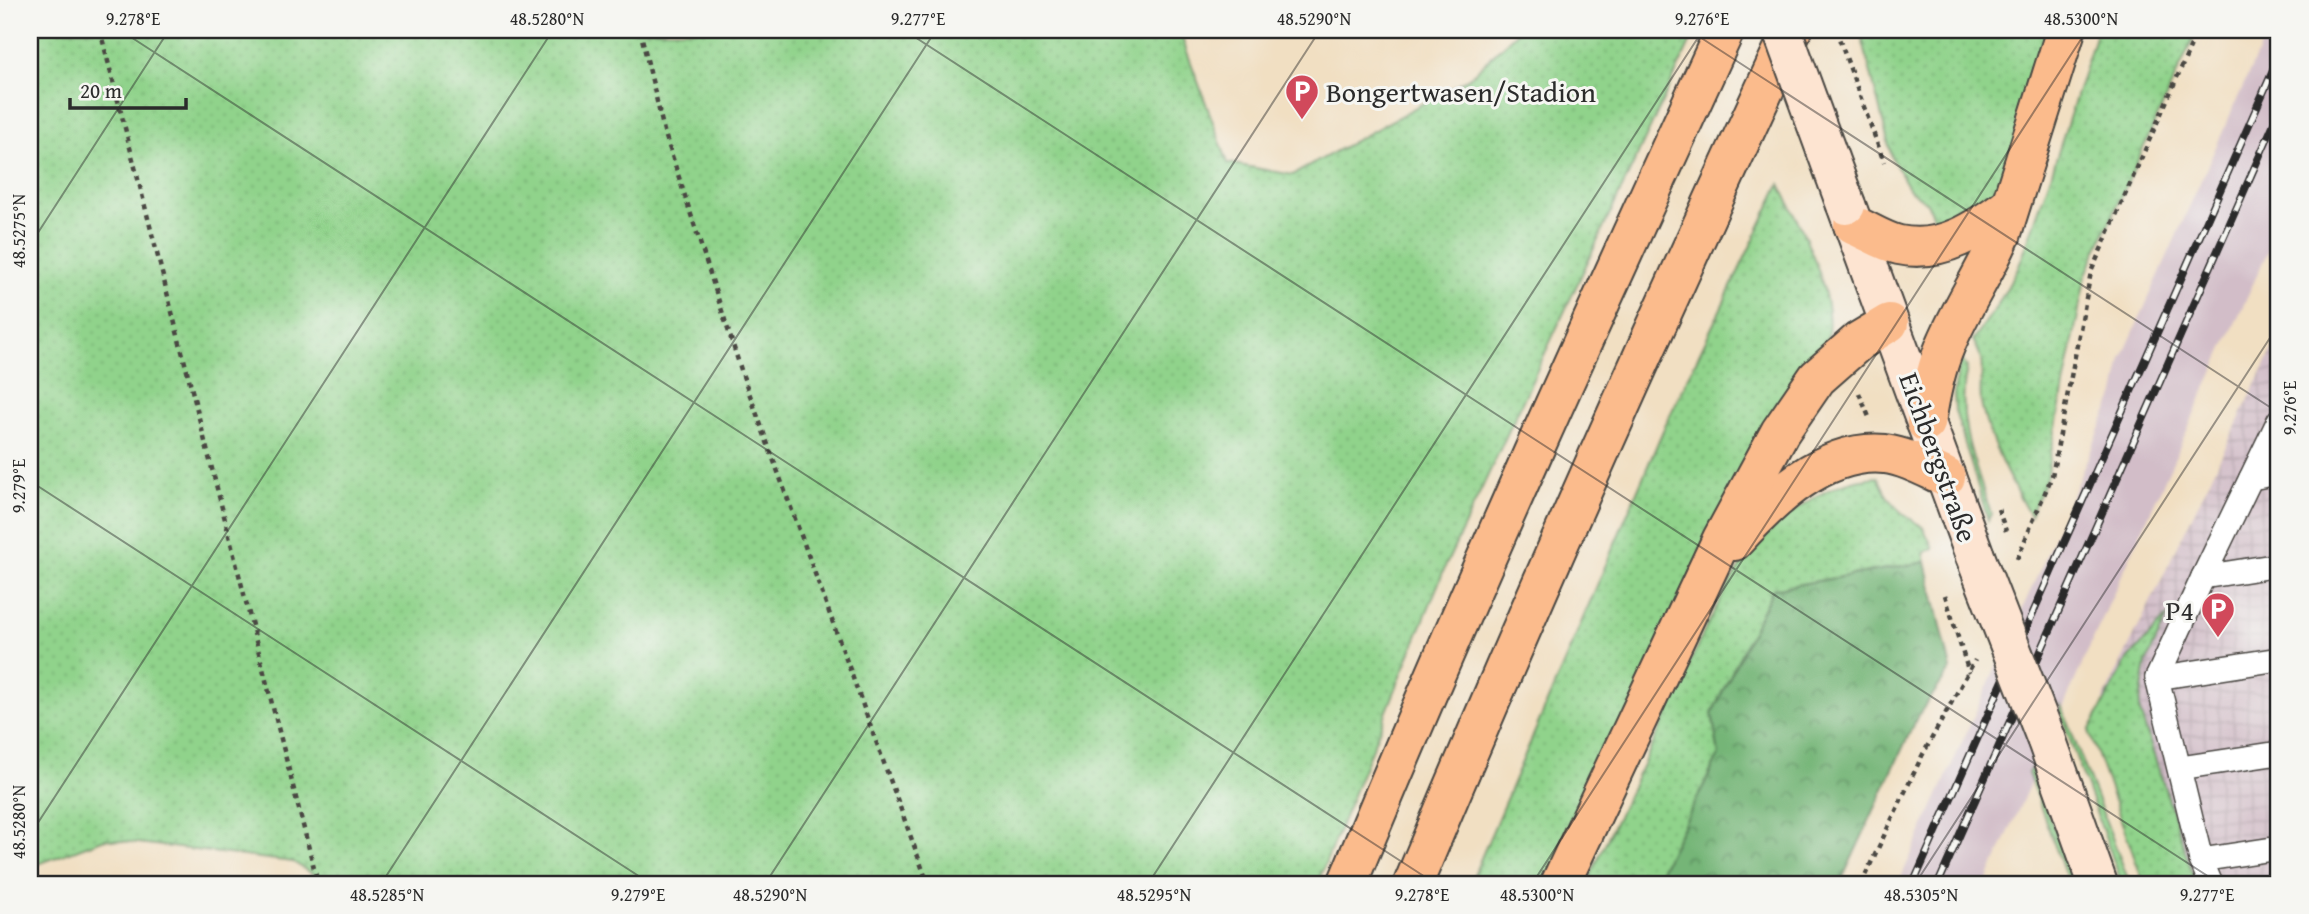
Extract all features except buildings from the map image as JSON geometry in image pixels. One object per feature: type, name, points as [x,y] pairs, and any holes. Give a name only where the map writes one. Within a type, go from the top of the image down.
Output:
[{"type":"highway","points":[[1348,884],[1482,565],[1640,211],[1726,30]]},
{"type":"highway","points":[[1413,884],[1616,412],[1792,30]]},
{"type":"highway","points":[[1926,423],[1933,379],[1946,344],[1990,261],[2066,30]]},
{"type":"highway","points":[[1850,215],[1898,245],[1926,247],[1971,232],[2010,205]]},
{"type":"highway","points":[[1560,884],[1707,571],[1774,443],[1817,378],[1859,341],[1889,323]]},
{"type":"highway","points":[[1707,571],[1762,511],[1796,484],[1824,467],[1850,456],[1884,454],[1909,460],[1946,477]]},
{"type":"main road","name":"Eichbergstraße","points":[[1782,30],[2098,884]]},
{"type":"lane","points":[[2211,884],[2201,860],[2157,678],[2279,420]]},
{"type":"lane","points":[[2251,478],[2279,473]]},
{"type":"lane","points":[[2203,578],[2279,565]]},
{"type":"lane","points":[[2157,678],[2279,659]]},
{"type":"lane","points":[[2180,768],[2279,753]]},
{"type":"lane","points":[[2201,860],[2279,848]]},
{"type":"path","points":[[100,30],[318,884]]},
{"type":"path","points":[[640,30],[664,131],[739,363],[928,884]]},
{"type":"path","points":[[1836,30],[1884,162]]},
{"type":"path","points":[[2016,563],[2052,476],[2091,272],[2198,30]]},
{"type":"path","points":[[1856,386],[1873,428]]},
{"type":"path","points":[[1945,594],[1969,674]]},
{"type":"path","points":[[1861,884],[1923,756],[1969,674],[1979,649]]},
{"type":"shaded area","points":[[2268,30],[2279,30],[2279,226],[1986,884],[1898,884],[2042,565],[2115,394],[2122,358]]},
{"type":"shaded area","name":"P4","points":[[2279,337],[2279,884],[2152,884],[2116,784],[2103,700]]},
{"type":"green space","points":[[30,30],[1179,30],[1228,163],[1293,175],[1469,78],[1519,30],[1696,30],[1446,565],[1317,884],[328,884],[293,862],[105,839],[30,867]]},
{"type":"green space","points":[[1860,30],[2058,30],[2005,191],[1941,235],[1927,203],[1910,190],[1892,158]]},
{"type":"green space","points":[[2097,30],[2197,30],[2086,274],[2046,478],[2030,516],[2002,464],[1986,422],[1981,399],[1981,359],[1973,340],[1997,306],[2019,266]]},
{"type":"green space","points":[[1780,184],[1806,238],[1822,281],[1829,322],[1825,344],[1786,397],[1547,884],[1470,884],[1664,428]]},
{"type":"green space","points":[[1961,359],[1967,367],[1963,406],[1968,442],[1991,514],[1988,520],[1955,411],[1954,391]]},
{"type":"green space","points":[[1878,477],[1887,496],[1903,514],[1923,527],[1933,548],[1924,553],[1926,562],[1773,589],[1712,713],[1719,755],[1654,884],[1587,884],[1705,631],[1746,558],[1777,525],[1815,497],[1856,480]]},
{"type":"green space","points":[[1926,562],[1951,669],[1917,717],[1840,884],[1654,884],[1719,755],[1712,713],[1773,589]]},
{"type":"green space","points":[[2168,615],[2146,663],[2139,709],[2196,884],[2144,884],[2089,731],[2126,662]]},
{"type":"green space","points":[[2061,705],[2130,884],[2122,884],[2059,710]]},
{"type":"green space","points":[[2031,768],[2075,884],[2069,884],[2028,773]]},
{"type":"railway","points":[[1913,884],[2279,57]]},
{"type":"railway","points":[[1938,884],[2279,112]]},
{"type":"place","name":"Bongertwasen/Stadion","points":[[1302,121]]},
{"type":"place","name":"P4","points":[[2218,639]]}]
